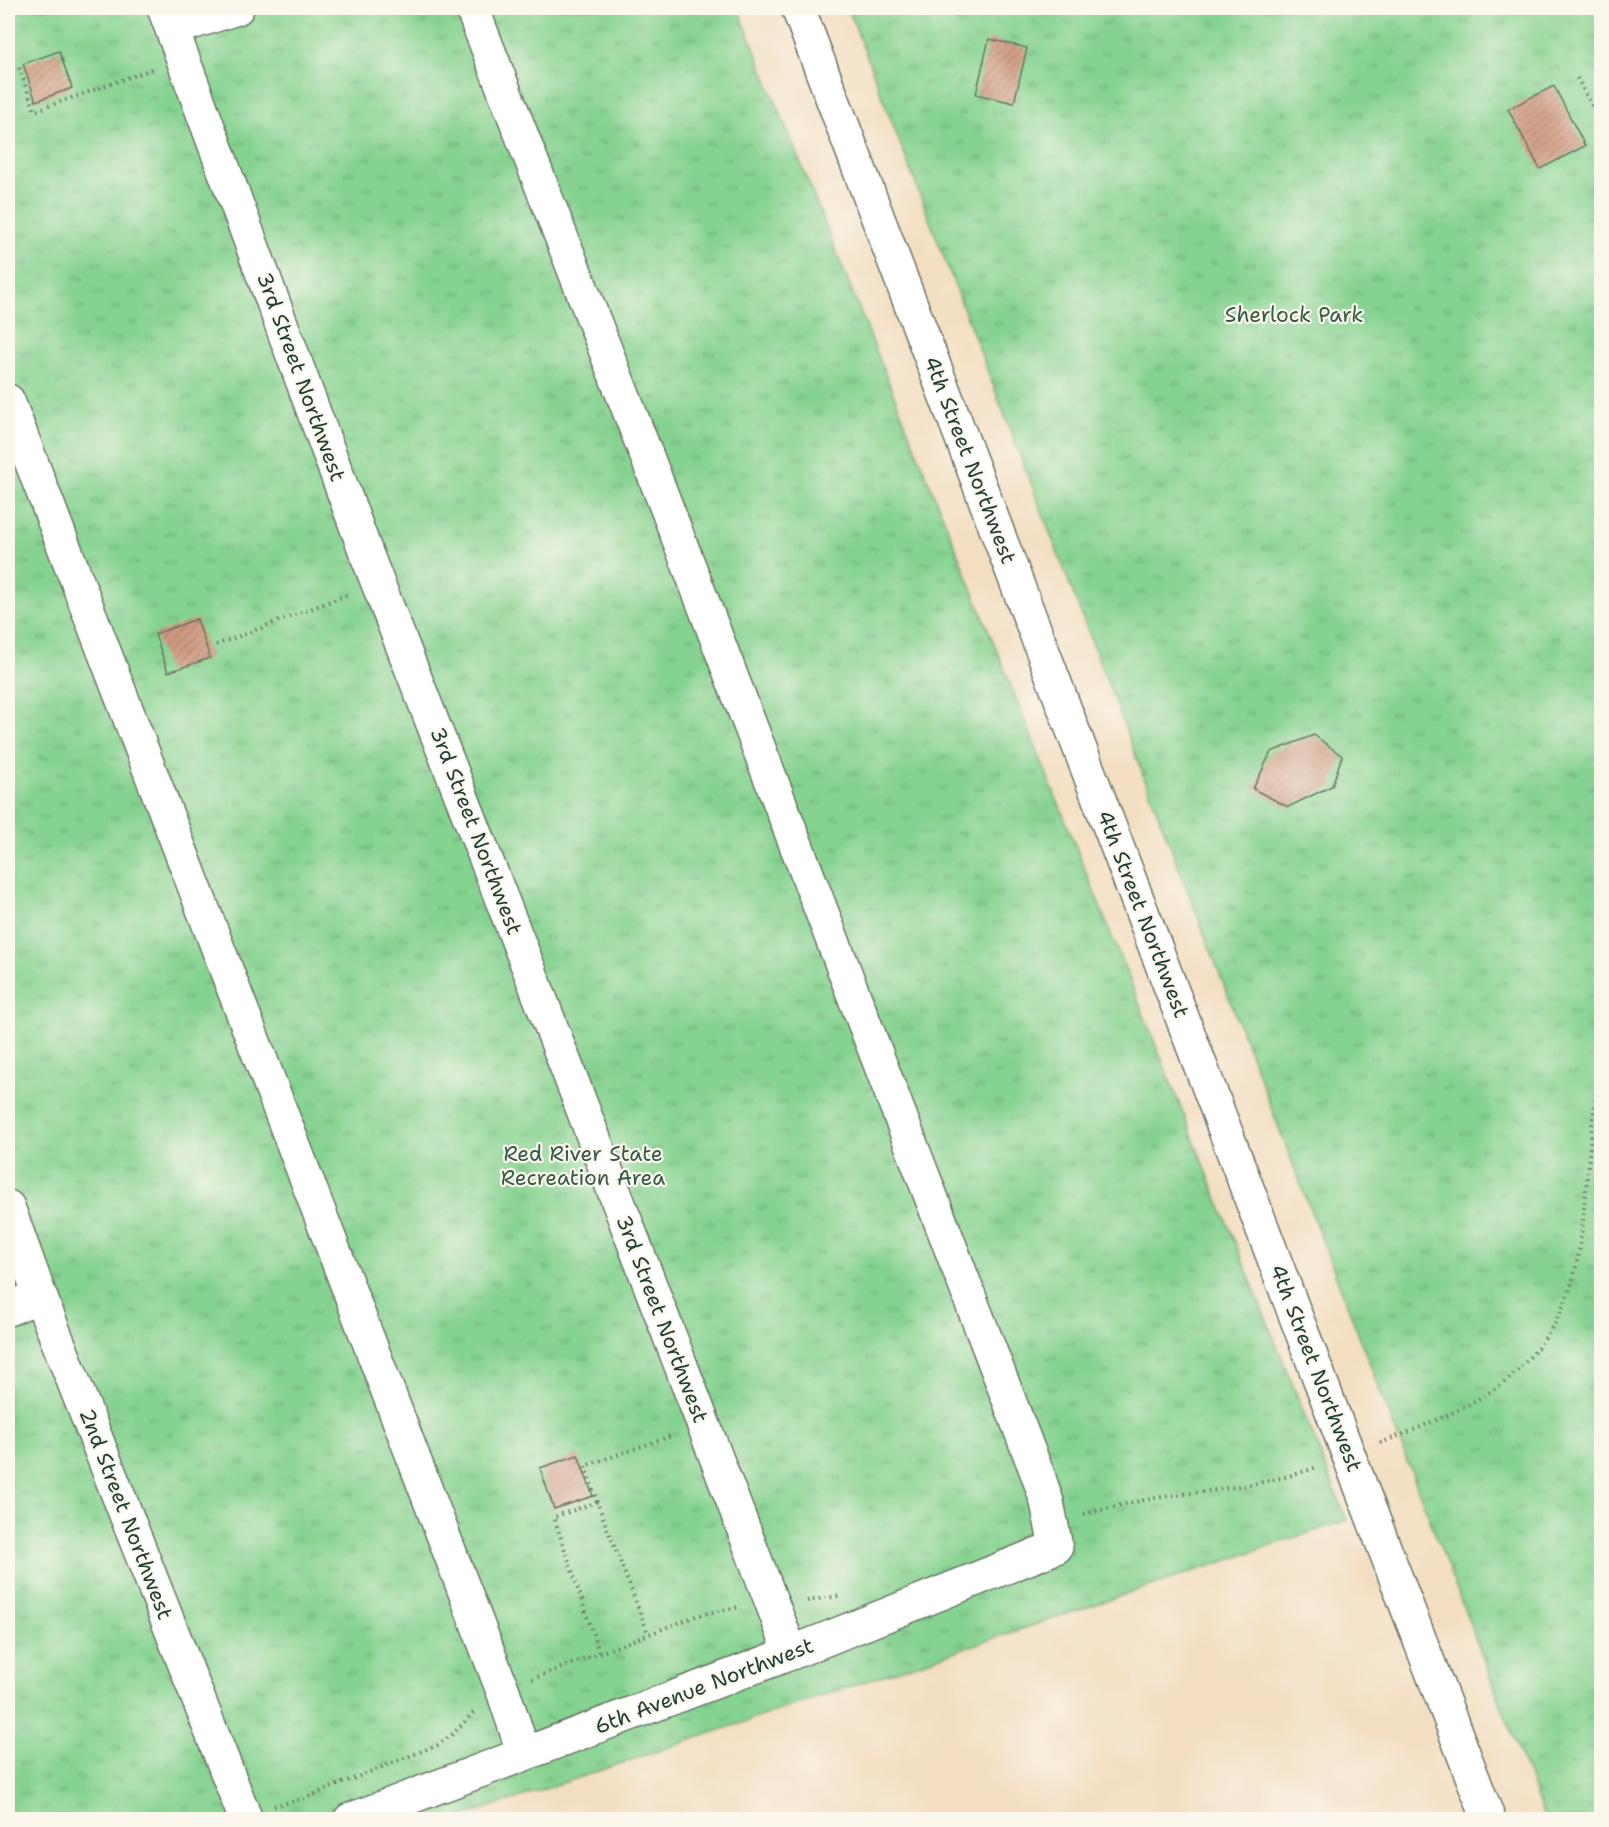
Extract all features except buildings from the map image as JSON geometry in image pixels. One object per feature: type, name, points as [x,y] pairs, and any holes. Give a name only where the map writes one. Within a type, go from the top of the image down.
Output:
[{"type":"street","points":[[173,32],[237,8]]},
{"type":"street","name":"6th Avenue Northwest","points":[[350,1820],[791,1653],[1056,1547],[1047,1502],[1030,1456],[646,454],[472,8]]},
{"type":"street","name":"4th Street Northwest","points":[[798,8],[1489,1820]]},
{"type":"street","name":"3rd Street Northwest","points":[[173,32],[378,583],[530,969],[791,1653]]},
{"type":"street","points":[[8,401],[503,1691],[524,1754]]},
{"type":"street","name":"2nd Street Northwest","points":[[8,1207],[40,1296],[246,1820]]},
{"type":"street","points":[[8,1309],[40,1296]]},
{"type":"path","points":[[19,68],[35,111],[173,32]]},
{"type":"path","points":[[1577,78],[1602,124]]},
{"type":"path","points":[[216,645],[378,583]]},
{"type":"path","points":[[1349,1456],[1419,1428],[1468,1405],[1507,1380],[1536,1351],[1556,1322],[1569,1296],[1579,1254],[1592,1120],[1602,1055]]},
{"type":"path","points":[[648,1633],[585,1467],[703,1425]]},
{"type":"path","points":[[597,1502],[554,1517],[599,1652]]},
{"type":"green space","name":"Red River State Recreation Area","points":[[8,8],[738,8],[1347,1520],[455,1819],[8,1820]]},
{"type":"green space","name":"Sherlock Park","points":[[848,8],[1601,8],[1601,1819],[1545,1819]]}]
